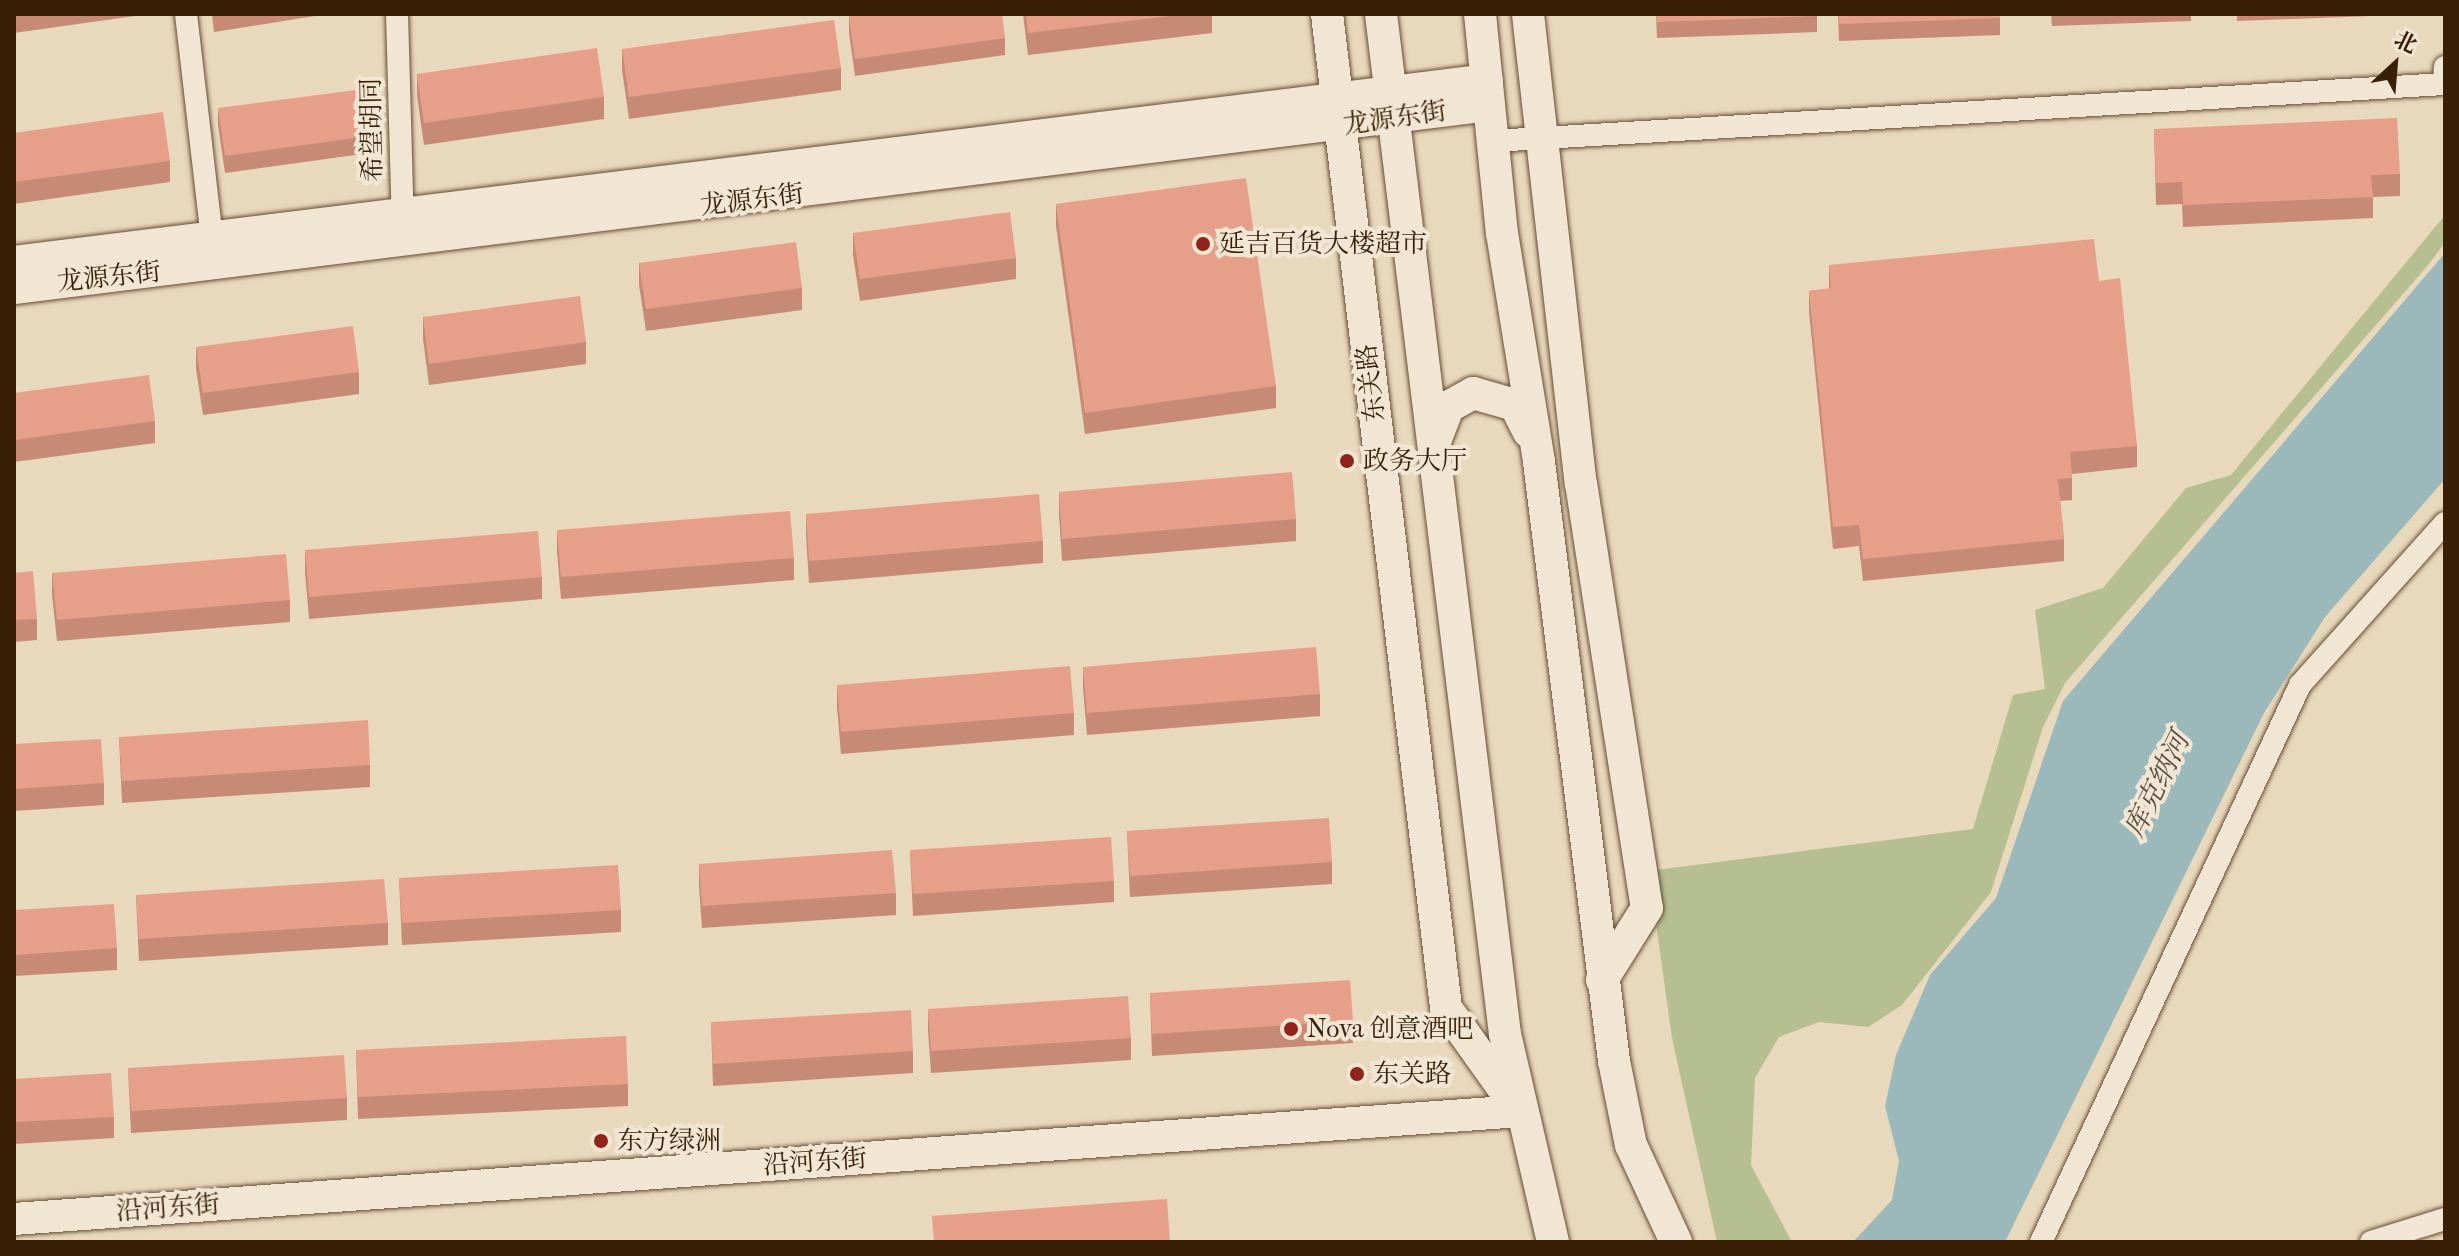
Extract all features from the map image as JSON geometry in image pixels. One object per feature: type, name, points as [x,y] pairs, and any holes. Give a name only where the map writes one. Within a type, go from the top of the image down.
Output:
[{"type":"main road","name":"东关路","points":[[1327,14],[1446,1008],[1520,1111]]},
{"type":"main road","name":"东关路","points":[[1381,14],[1434,459],[1520,1111],[1553,1242]]},
{"type":"main road","points":[[1480,14],[1493,141],[1539,462],[1602,980],[1631,1145],[1676,1242]]},
{"type":"main road","points":[[1528,14],[1581,483],[1647,908],[1602,980]]},
{"type":"main road","name":"龙源东街","points":[[14,288],[403,232],[1488,92]]},
{"type":"main road","name":"龙源东街","points":[[14,262],[212,240],[403,232]]},
{"type":"main road","points":[[1434,459],[1435,433],[1448,407],[1488,393],[1525,417],[1539,462]]},
{"type":"main road","name":"沿河东街","points":[[14,1219],[1520,1111]]},
{"type":"street","points":[[186,14],[212,240]]},
{"type":"street","name":"希望胡同","points":[[397,14],[403,232]]},
{"type":"street","points":[[1493,141],[2444,84],[2445,67]]},
{"type":"street","points":[[2041,1242],[2300,685],[2445,523]]},
{"type":"street","points":[[2371,1242],[2445,1219]]},
{"type":"green space","points":[[2445,215],[2445,242],[2429,264],[2065,683],[2043,727],[1991,892],[1902,1005],[1868,1027],[1819,1022],[1779,1037],[1755,1078],[1751,1165],[1792,1242],[1717,1242],[1672,1038],[1653,902],[1656,870],[1973,829],[2013,695],[2045,689],[2035,610],[2103,588],[2186,488],[2231,475]]},
{"type":"water","name":"库克纳河","points":[[2445,253],[2445,479],[2325,617],[2264,713],[2005,1242],[1853,1242],[1892,1200],[1899,1161],[1885,1106],[1896,1055],[1930,975],[1996,898],[2063,701]]},
{"type":"building","points":[[1002,14],[1005,38],[855,59],[849,16]]},
{"type":"building","points":[[1026,14],[1187,14],[1028,33]]},
{"type":"building","points":[[1656,14],[1817,14],[1817,16],[1657,22]]},
{"type":"building","points":[[1839,14],[2000,14],[2000,18],[1839,24]]},
{"type":"building","points":[[834,20],[841,68],[629,97],[622,49]]},
{"type":"building","points":[[597,48],[604,97],[424,123],[417,74]]},
{"type":"building","points":[[356,90],[362,137],[225,156],[218,108]]},
{"type":"building","points":[[163,112],[170,161],[14,182],[14,133]]},
{"type":"building","points":[[2397,118],[2400,174],[2371,175],[2373,197],[2183,205],[2182,182],[2156,183],[2154,129]]},
{"type":"building","points":[[1246,178],[1276,386],[1085,413],[1056,204]]},
{"type":"building","points":[[1010,212],[1016,258],[860,279],[853,233]]},
{"type":"building","points":[[2094,239],[2099,281],[2120,278],[2137,446],[2070,452],[2072,478],[2058,479],[2064,539],[1863,559],[1859,525],[1833,527],[1809,291],[1831,288],[1829,265]]},
{"type":"building","points":[[796,242],[802,288],[646,309],[639,263]]},
{"type":"building","points":[[580,296],[586,342],[429,364],[423,317]]},
{"type":"building","points":[[353,326],[359,372],[203,393],[196,347]]},
{"type":"building","points":[[149,375],[155,421],[14,440],[14,393]]},
{"type":"building","points":[[1292,472],[1296,519],[1062,539],[1059,492]]},
{"type":"building","points":[[1039,494],[1043,541],[809,561],[806,514]]},
{"type":"building","points":[[790,511],[794,558],[561,577],[557,530]]},
{"type":"building","points":[[538,531],[542,577],[309,597],[305,550]]},
{"type":"building","points":[[286,554],[290,600],[57,620],[52,573]]},
{"type":"building","points":[[33,571],[37,619],[14,620],[14,573]]},
{"type":"building","points":[[1316,647],[1320,694],[1087,713],[1083,667]]},
{"type":"building","points":[[1070,666],[1074,713],[841,732],[837,685]]},
{"type":"building","points":[[368,720],[370,765],[122,781],[119,737]]},
{"type":"building","points":[[101,739],[104,783],[14,789],[14,744]]},
{"type":"building","points":[[1329,818],[1332,862],[1130,876],[1127,831]]},
{"type":"building","points":[[1111,837],[1114,881],[913,894],[910,850]]},
{"type":"building","points":[[892,850],[896,893],[702,906],[699,864]]},
{"type":"building","points":[[618,865],[621,910],[402,923],[399,878]]},
{"type":"building","points":[[384,879],[388,923],[139,939],[136,895]]},
{"type":"building","points":[[114,904],[117,948],[14,955],[14,910]]},
{"type":"building","points":[[1350,980],[1353,1021],[1152,1034],[1150,993]]},
{"type":"building","points":[[1128,996],[1131,1038],[931,1051],[928,1009]]},
{"type":"building","points":[[911,1010],[913,1051],[713,1064],[711,1022]]},
{"type":"building","points":[[626,1036],[628,1084],[358,1097],[356,1050]]},
{"type":"building","points":[[344,1055],[347,1098],[131,1111],[128,1068]]},
{"type":"building","points":[[111,1073],[114,1117],[14,1122],[14,1079]]},
{"type":"building","points":[[1167,1199],[1170,1242],[934,1242],[932,1216]]},
{"type":"place","name":"延吉百货大楼超市","points":[[1203,244]]},
{"type":"place","name":"政务大厅","points":[[1347,461]]},
{"type":"place","name":"Nova 创意酒吧","points":[[1291,1029]]},
{"type":"place","name":"东关路","points":[[1357,1074]]},
{"type":"place","name":"东方绿洲","points":[[601,1141]]}]
